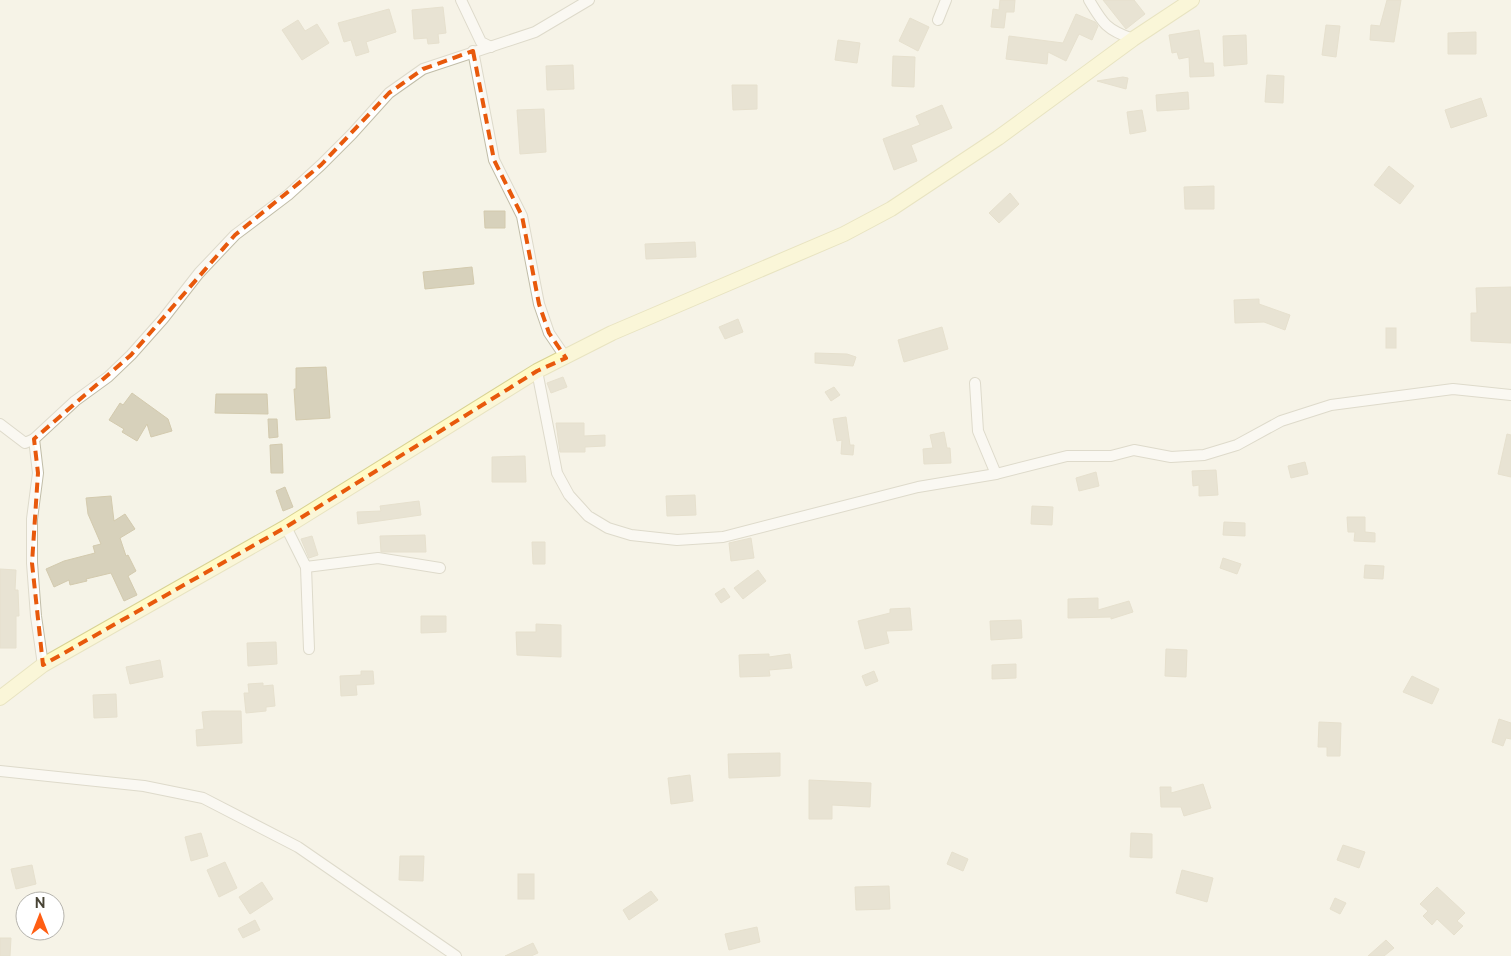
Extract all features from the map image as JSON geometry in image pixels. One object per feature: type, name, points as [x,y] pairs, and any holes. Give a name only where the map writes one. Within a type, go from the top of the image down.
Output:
[{"type":"main road","points":[[0,698],[43,665],[286,526],[537,371],[566,358],[612,333],[844,234],[891,209],[998,138],[1133,40],[1192,0]]},
{"type":"street","points":[[462,0],[481,42],[491,47]]},
{"type":"street","points":[[0,424],[25,444],[34,439],[75,401],[108,377],[131,355],[163,319],[199,273],[235,235],[288,195],[352,134],[389,93],[423,69],[535,32],[589,0]]},
{"type":"street","points":[[938,20],[946,0]]},
{"type":"street","points":[[1089,0],[1098,15],[1113,32],[1133,40]]},
{"type":"street","points":[[473,52],[494,160],[522,216],[539,304],[549,332],[566,358]]},
{"type":"street","points":[[537,371],[558,473],[569,495],[588,516],[608,528],[631,535],[678,540],[723,537],[918,487],[996,474],[1068,456],[1111,456],[1134,450],[1170,457],[1204,455],[1237,445],[1281,421],[1307,411],[1375,398],[1453,389],[1511,395]]},
{"type":"street","points":[[975,383],[978,431],[996,474]]},
{"type":"street","points":[[34,439],[38,473],[32,519],[32,563],[36,616],[43,665]]},
{"type":"street","points":[[286,526],[306,567],[309,649]]},
{"type":"street","points":[[306,567],[378,558],[440,568]]},
{"type":"street","points":[[0,771],[144,786],[204,798],[298,847],[456,956]]},
{"type":"highlighted area","points":[[473,51],[494,160],[522,216],[539,304],[549,333],[566,358],[537,371],[286,527],[43,665],[32,563],[38,473],[34,439],[131,355],[235,235],[321,165],[389,93],[423,69]]},
{"type":"building","points":[[1000,0],[1015,0],[1014,12],[1006,12],[1004,28],[991,27],[993,9],[999,10]]},
{"type":"building","points":[[1103,0],[1134,0],[1145,14],[1126,29]]},
{"type":"building","points":[[1387,0],[1401,0],[1394,42],[1370,40],[1371,25],[1380,26]]},
{"type":"building","points":[[443,7],[446,33],[438,34],[439,43],[428,44],[427,38],[414,39],[412,10]]},
{"type":"building","points":[[389,9],[396,32],[366,42],[369,52],[356,56],[351,40],[344,42],[338,23]]},
{"type":"building","points":[[1076,14],[1095,22],[1098,26],[1092,40],[1079,34],[1066,61],[1048,52],[1047,64],[1006,59],[1009,36],[1063,43]]},
{"type":"building","points":[[910,18],[929,27],[918,51],[899,41]]},
{"type":"building","points":[[298,20],[305,31],[317,24],[329,43],[302,60],[282,30]]},
{"type":"building","points":[[1326,25],[1340,26],[1336,57],[1322,55]]},
{"type":"building","points":[[1199,30],[1204,63],[1213,63],[1214,76],[1190,77],[1189,57],[1179,59],[1177,52],[1172,53],[1169,35]]},
{"type":"building","points":[[1476,32],[1476,54],[1448,54],[1448,33]]},
{"type":"building","points":[[1246,35],[1247,64],[1224,66],[1223,36]]},
{"type":"building","points":[[838,40],[860,43],[857,63],[835,60]]},
{"type":"building","points":[[893,56],[915,57],[914,87],[892,86]]},
{"type":"building","points":[[573,65],[574,89],[547,90],[546,66]]},
{"type":"building","points":[[1267,75],[1284,76],[1283,103],[1265,102]]},
{"type":"building","points":[[1128,78],[1126,89],[1097,81]]},
{"type":"building","points":[[732,85],[757,85],[757,109],[733,110]]},
{"type":"building","points":[[1188,92],[1189,109],[1157,111],[1156,95]]},
{"type":"building","points":[[1481,98],[1487,116],[1451,128],[1445,110]]},
{"type":"building","points":[[942,105],[952,128],[911,145],[917,161],[894,170],[883,139],[920,125],[916,116]]},
{"type":"building","points":[[544,109],[546,152],[520,154],[517,110]]},
{"type":"building","points":[[1142,110],[1146,131],[1130,134],[1127,112]]},
{"type":"building","points":[[1389,166],[1414,186],[1400,204],[1374,185]]},
{"type":"building","points":[[1214,186],[1214,209],[1185,209],[1184,187]]},
{"type":"building","points":[[1010,193],[1019,204],[999,223],[989,213]]},
{"type":"building","points":[[484,211],[505,211],[505,228],[485,228]]},
{"type":"building","points":[[695,242],[696,257],[646,259],[645,244]]},
{"type":"building","points":[[472,267],[474,284],[425,289],[423,272]]},
{"type":"building","points":[[1511,287],[1511,343],[1471,341],[1471,313],[1477,313],[1476,288]]},
{"type":"building","points":[[1259,299],[1259,304],[1290,315],[1285,330],[1264,322],[1235,323],[1234,300]]},
{"type":"building","points":[[738,319],[743,332],[725,339],[719,327]]},
{"type":"building","points":[[942,327],[948,349],[904,362],[898,340]]},
{"type":"building","points":[[1386,328],[1396,328],[1396,348],[1386,348]]},
{"type":"building","points":[[815,353],[847,354],[856,357],[853,366],[815,363]]},
{"type":"building","points":[[326,367],[330,418],[296,420],[294,389],[296,389],[296,368]]},
{"type":"building","points":[[563,377],[567,387],[551,393],[547,383]]},
{"type":"building","points":[[834,387],[840,395],[831,401],[825,392]]},
{"type":"building","points":[[132,393],[168,419],[172,431],[151,437],[147,424],[137,441],[122,432],[124,429],[109,420],[120,403],[123,405]]},
{"type":"building","points":[[216,394],[267,394],[268,414],[215,413]]},
{"type":"building","points":[[846,417],[850,445],[854,445],[853,455],[841,454],[842,440],[837,441],[833,419]]},
{"type":"building","points":[[268,419],[277,419],[278,437],[269,438]]},
{"type":"building","points":[[556,423],[584,423],[584,436],[605,435],[605,446],[585,447],[585,452],[560,452]]},
{"type":"building","points":[[944,432],[947,448],[950,448],[951,463],[924,464],[923,449],[933,448],[930,435]]},
{"type":"building","points":[[1507,434],[1511,435],[1511,477],[1498,474]]},
{"type":"building","points":[[282,444],[283,473],[271,473],[270,445]]},
{"type":"building","points":[[525,456],[526,482],[492,482],[492,457]]},
{"type":"building","points":[[1305,462],[1308,474],[1291,478],[1288,466]]},
{"type":"building","points":[[1216,470],[1218,495],[1199,496],[1199,485],[1193,486],[1192,471]]},
{"type":"building","points":[[1096,472],[1099,486],[1079,491],[1076,478]]},
{"type":"building","points":[[285,487],[293,507],[283,511],[276,491]]},
{"type":"building","points":[[695,495],[696,515],[667,516],[666,496]]},
{"type":"building","points":[[111,496],[114,521],[125,514],[135,529],[120,538],[126,556],[128,555],[136,571],[128,576],[137,595],[124,601],[111,573],[70,585],[69,580],[54,587],[46,569],[64,561],[95,553],[93,546],[101,544],[88,514],[86,498]]},
{"type":"building","points":[[419,501],[421,515],[358,524],[357,512],[381,511],[380,506]]},
{"type":"building","points":[[1032,506],[1053,507],[1052,525],[1031,524]]},
{"type":"building","points":[[1347,517],[1365,517],[1365,532],[1375,533],[1375,542],[1354,541],[1355,532],[1348,532]]},
{"type":"building","points":[[1224,522],[1245,523],[1245,536],[1223,535]]},
{"type":"building","points":[[425,535],[426,552],[381,552],[380,536]]},
{"type":"building","points":[[312,536],[318,555],[309,558],[301,539]]},
{"type":"building","points":[[751,538],[754,558],[731,561],[729,543]]},
{"type":"building","points":[[532,542],[545,542],[545,564],[533,564]]},
{"type":"building","points":[[1223,558],[1241,564],[1237,574],[1220,568]]},
{"type":"building","points":[[1365,565],[1384,566],[1383,579],[1364,578]]},
{"type":"building","points":[[0,569],[16,570],[15,590],[18,590],[19,616],[16,616],[16,648],[0,648]]},
{"type":"building","points":[[758,570],[766,581],[743,599],[734,588]]},
{"type":"building","points":[[724,588],[730,597],[721,603],[715,594]]},
{"type":"building","points":[[1098,598],[1098,610],[1129,601],[1133,612],[1111,619],[1111,617],[1068,618],[1068,599]]},
{"type":"building","points":[[910,608],[912,630],[886,631],[889,643],[865,649],[858,621],[890,613],[890,609]]},
{"type":"building","points":[[421,616],[446,616],[446,632],[421,633]]},
{"type":"building","points":[[1021,620],[1022,638],[991,640],[990,621]]},
{"type":"building","points":[[536,624],[561,625],[561,657],[517,655],[516,632],[536,632]]},
{"type":"building","points":[[276,642],[277,664],[248,666],[247,643]]},
{"type":"building","points":[[1166,649],[1187,650],[1186,677],[1165,676]]},
{"type":"building","points":[[769,654],[769,657],[790,654],[792,668],[769,670],[770,676],[740,677],[739,655]]},
{"type":"building","points":[[160,660],[163,677],[130,684],[126,667]]},
{"type":"building","points":[[1016,664],[1016,678],[992,679],[992,665]]},
{"type":"building","points":[[361,671],[373,671],[374,684],[356,685],[357,695],[341,696],[340,676],[361,675]]},
{"type":"building","points":[[874,671],[878,681],[866,686],[862,676]]},
{"type":"building","points":[[1412,676],[1439,689],[1432,704],[1403,692]]},
{"type":"building","points":[[263,683],[263,686],[273,685],[275,706],[266,707],[266,711],[246,713],[244,693],[249,693],[248,684]]},
{"type":"building","points":[[116,694],[117,717],[94,718],[93,695]]},
{"type":"building","points":[[241,711],[242,743],[197,746],[196,730],[204,729],[202,712]]},
{"type":"building","points":[[1499,719],[1511,723],[1511,739],[1506,738],[1503,746],[1492,742]]},
{"type":"building","points":[[1319,722],[1341,723],[1340,756],[1327,756],[1327,747],[1318,747]]},
{"type":"building","points":[[780,753],[780,776],[729,778],[728,754]]},
{"type":"building","points":[[690,775],[693,801],[671,804],[668,778]]},
{"type":"building","points":[[809,780],[871,783],[870,807],[832,805],[832,819],[809,819]]},
{"type":"building","points":[[1203,784],[1211,808],[1184,816],[1181,807],[1161,807],[1160,787],[1171,787],[1171,793]]},
{"type":"building","points":[[201,833],[208,856],[191,861],[185,837]]},
{"type":"building","points":[[1131,833],[1152,834],[1152,858],[1130,857]]},
{"type":"building","points":[[1343,845],[1365,852],[1359,868],[1337,860]]},
{"type":"building","points":[[952,852],[968,859],[963,871],[947,864]]},
{"type":"building","points":[[400,856],[424,856],[423,881],[399,880]]},
{"type":"building","points":[[225,862],[237,888],[219,897],[207,870]]},
{"type":"building","points":[[32,865],[36,884],[16,889],[11,869]]},
{"type":"building","points":[[1182,870],[1213,878],[1207,902],[1176,893]]},
{"type":"building","points":[[518,874],[534,874],[534,899],[518,899]]},
{"type":"building","points":[[262,882],[273,899],[250,914],[239,897]]},
{"type":"building","points":[[889,886],[890,909],[856,910],[855,887]]},
{"type":"building","points":[[1437,887],[1465,913],[1457,921],[1463,926],[1454,935],[1437,919],[1432,925],[1423,916],[1428,911],[1420,904]]},
{"type":"building","points":[[651,891],[658,900],[629,920],[623,910]]},
{"type":"building","points":[[1335,898],[1346,903],[1340,914],[1330,909]]},
{"type":"building","points":[[255,920],[260,930],[243,938],[238,929]]},
{"type":"building","points":[[757,927],[760,942],[729,950],[725,934]]},
{"type":"building","points":[[0,938],[11,938],[10,956],[0,956]]},
{"type":"building","points":[[1386,940],[1394,948],[1384,956],[1368,956]]},
{"type":"building","points":[[533,943],[538,953],[531,956],[505,956]]}]
